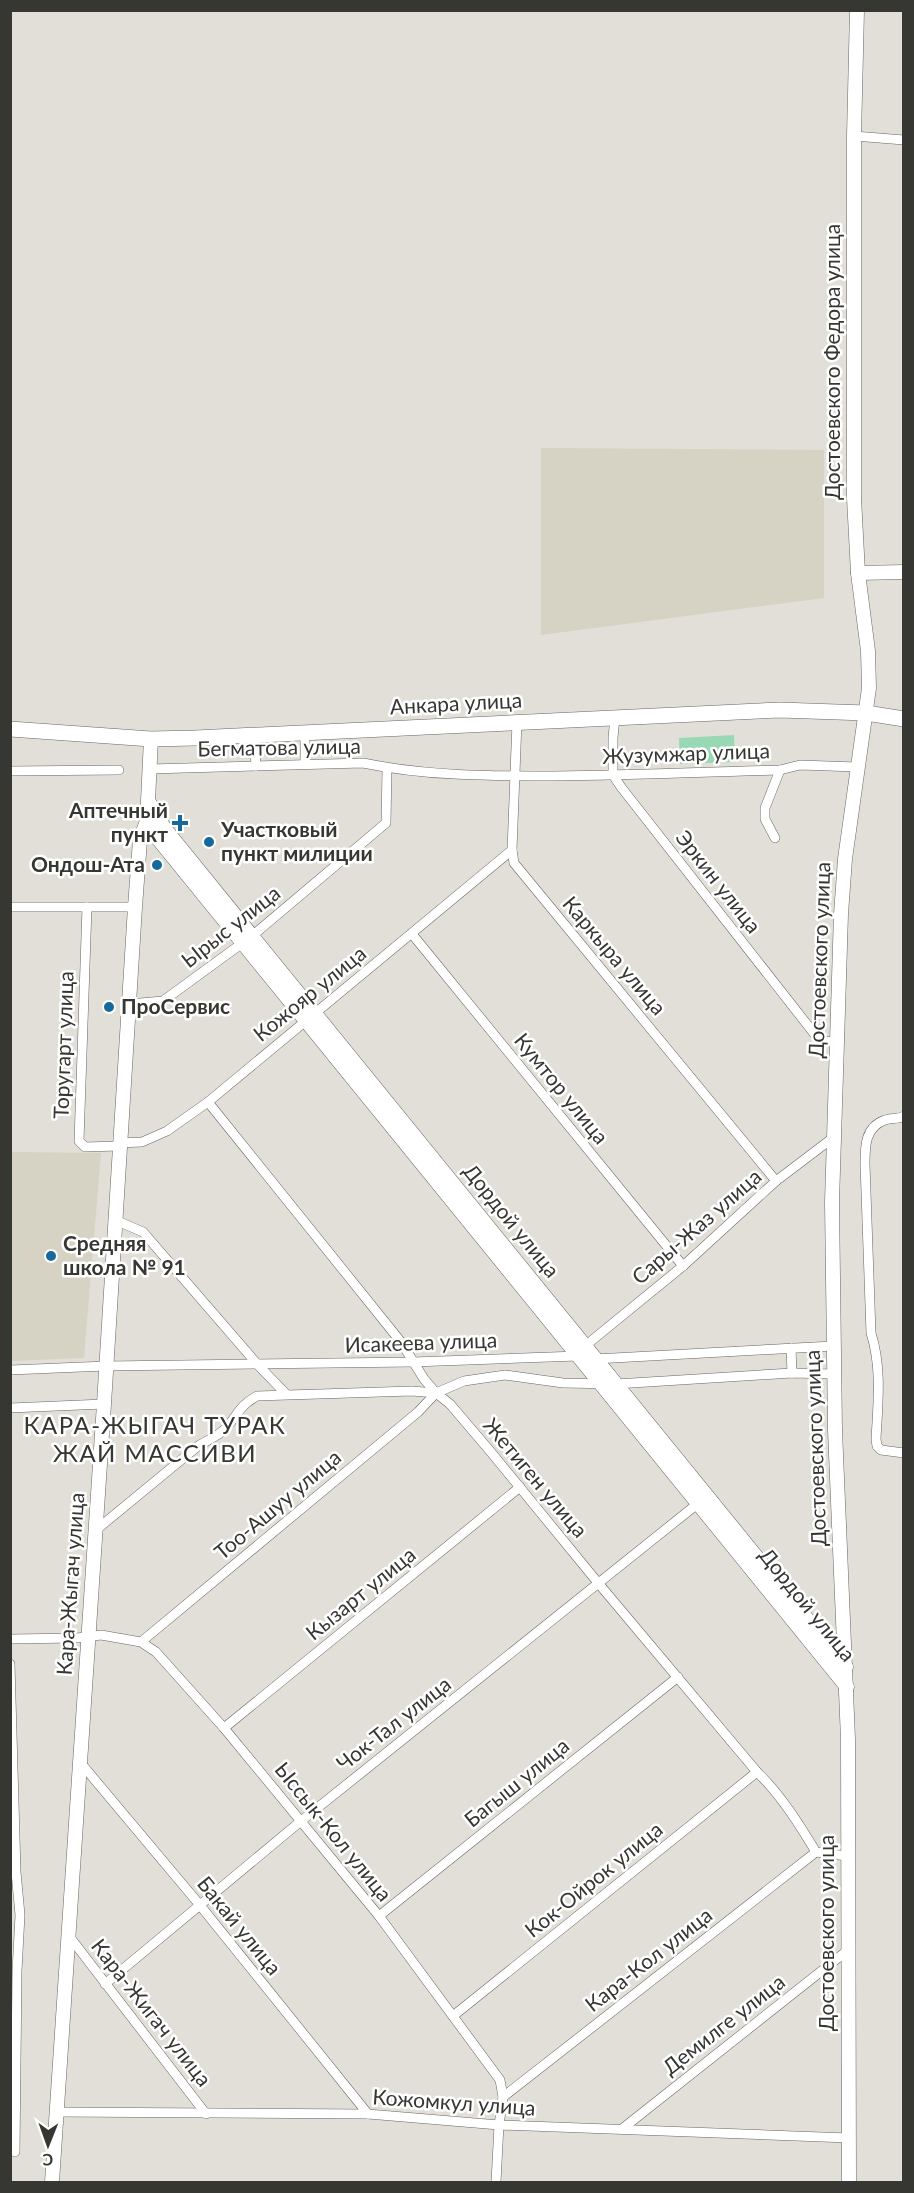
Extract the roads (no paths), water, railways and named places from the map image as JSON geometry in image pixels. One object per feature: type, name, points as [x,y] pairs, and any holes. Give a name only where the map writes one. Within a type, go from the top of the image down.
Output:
[{"type":"main road","name":"Анкара улица","points":[[10,729],[151,739],[780,710],[866,713],[903,719]]},
{"type":"street","name":"Достоевского Федора улица","points":[[857,10],[854,136],[854,498],[858,573],[868,651],[869,688],[866,713]]},
{"type":"street","points":[[854,136],[903,140]]},
{"type":"street","points":[[858,573],[903,572]]},
{"type":"street","name":"Достоевского улица","points":[[849,2182],[847,1687],[833,1374],[832,1202],[841,915],[845,859],[866,713]]},
{"type":"street","points":[[613,775],[612,738],[615,717]]},
{"type":"street","name":"Каркыра улица","points":[[517,722],[512,850],[514,863],[776,1181]]},
{"type":"street","points":[[305,733],[305,764]]},
{"type":"street","points":[[254,735],[256,766]]},
{"type":"street","name":"Кара-Жыгач улица","points":[[52,2182],[135,907],[148,830],[151,739]]},
{"type":"street","name":"Бегматова улица","points":[[150,769],[363,763],[387,768],[440,773],[516,776]]},
{"type":"street","name":"Жузумжар улица","points":[[516,776],[780,770],[800,765],[857,767]]},
{"type":"street","name":"Ырыс улица","points":[[129,1004],[163,1001],[248,940],[386,823],[387,768]]},
{"type":"street","points":[[10,771],[119,770]]},
{"type":"street","points":[[775,838],[765,819],[765,808],[780,770]]},
{"type":"street","name":"Эркин улица","points":[[613,775],[820,1041],[838,1042]]},
{"type":"street","name":"Дордой улица","points":[[148,799],[165,829],[248,940],[582,1351],[600,1383],[846,1666]]},
{"type":"street","name":"Дордой улица","points":[[148,830],[248,940]]},
{"type":"street","name":"Кожояр улица","points":[[119,1145],[142,1142],[167,1131],[208,1102],[512,850]]},
{"type":"street","points":[[10,907],[135,907]]},
{"type":"street","name":"Торугарт улица","points":[[87,907],[79,1141],[85,1147],[119,1145]]},
{"type":"street","name":"Кумтор улица","points":[[412,934],[683,1266]]},
{"type":"street","name":"Жетиген улица","points":[[208,1102],[401,1342],[436,1393],[450,1404],[757,1772],[770,1784],[796,1819],[816,1852]]},
{"type":"street","points":[[903,1116],[900,1119],[886,1119],[873,1127],[865,1144],[864,1164],[871,1333],[879,1376],[876,1439],[877,1446],[881,1450],[903,1453]]},
{"type":"street","name":"Сары-Жаз улица","points":[[582,1351],[683,1266],[776,1181],[834,1137]]},
{"type":"street","points":[[115,1220],[143,1232],[258,1365],[286,1394]]},
{"type":"street","points":[[595,1359],[833,1346]]},
{"type":"street","points":[[791,1348],[792,1373]]},
{"type":"street","name":"Дордой улица","points":[[582,1351],[595,1359],[616,1384],[847,1687]]},
{"type":"street","name":"Исакеева улица","points":[[10,1370],[106,1366],[413,1362],[582,1351]]},
{"type":"street","name":"Исакеева улица","points":[[96,1530],[198,1446],[215,1437],[226,1427],[237,1410],[257,1396],[411,1391],[436,1393],[464,1381],[505,1375],[563,1383],[616,1384],[792,1373],[833,1374]]},
{"type":"street","name":"Тоо-Ашуу улица","points":[[141,1642],[418,1412],[436,1393]]},
{"type":"street","points":[[10,1408],[104,1404]]},
{"type":"street","name":"Кызарт улица","points":[[224,1728],[520,1487]]},
{"type":"street","name":"Чок-Тал улица","points":[[105,1984],[301,1821],[703,1500]]},
{"type":"street","name":"Ыссык-Кол улица","points":[[10,1639],[101,1635],[141,1642],[156,1652],[224,1728],[379,1916],[500,2080],[503,2097],[496,2182]]},
{"type":"street","points":[[826,1644],[836,1645],[845,1635]]},
{"type":"street","points":[[10,1664],[13,1872],[20,1915],[17,1971],[15,2152]]},
{"type":"street","points":[[830,1667],[846,1666]]},
{"type":"street","name":"Багыш улица","points":[[379,1916],[678,1677]]},
{"type":"street","name":"Бакай улица","points":[[79,1761],[199,1904],[368,2114]]},
{"type":"street","name":"Кок-Ойрок улица","points":[[453,2016],[757,1772]]},
{"type":"street","points":[[816,1852],[847,1856]]},
{"type":"street","name":"Кара-Кол улица","points":[[503,2097],[816,1852]]},
{"type":"street","name":"Кара-Жигач улица","points":[[67,1934],[206,2114]]},
{"type":"street","name":"Демилге улица","points":[[621,2129],[848,1950]]},
{"type":"street","name":"Кожомкул улица","points":[[56,2112],[368,2114],[499,2125],[849,2138]]},
{"type":"place","name":"Аптечный пункт","points":[[180,823]]},
{"type":"place","name":"Участковый пункт милиции","points":[[209,842]]},
{"type":"place","name":"Ондош-Ата","points":[[157,865]]},
{"type":"place","name":"ПроСервис","points":[[109,1007]]},
{"type":"place","name":"Средняя школа № 91","points":[[51,1256]]},
{"type":"district","name":"КАРА-ЖЫГАЧ ТУРАК ЖАЙ МАССИВИ","points":[[155,1440]]}]
